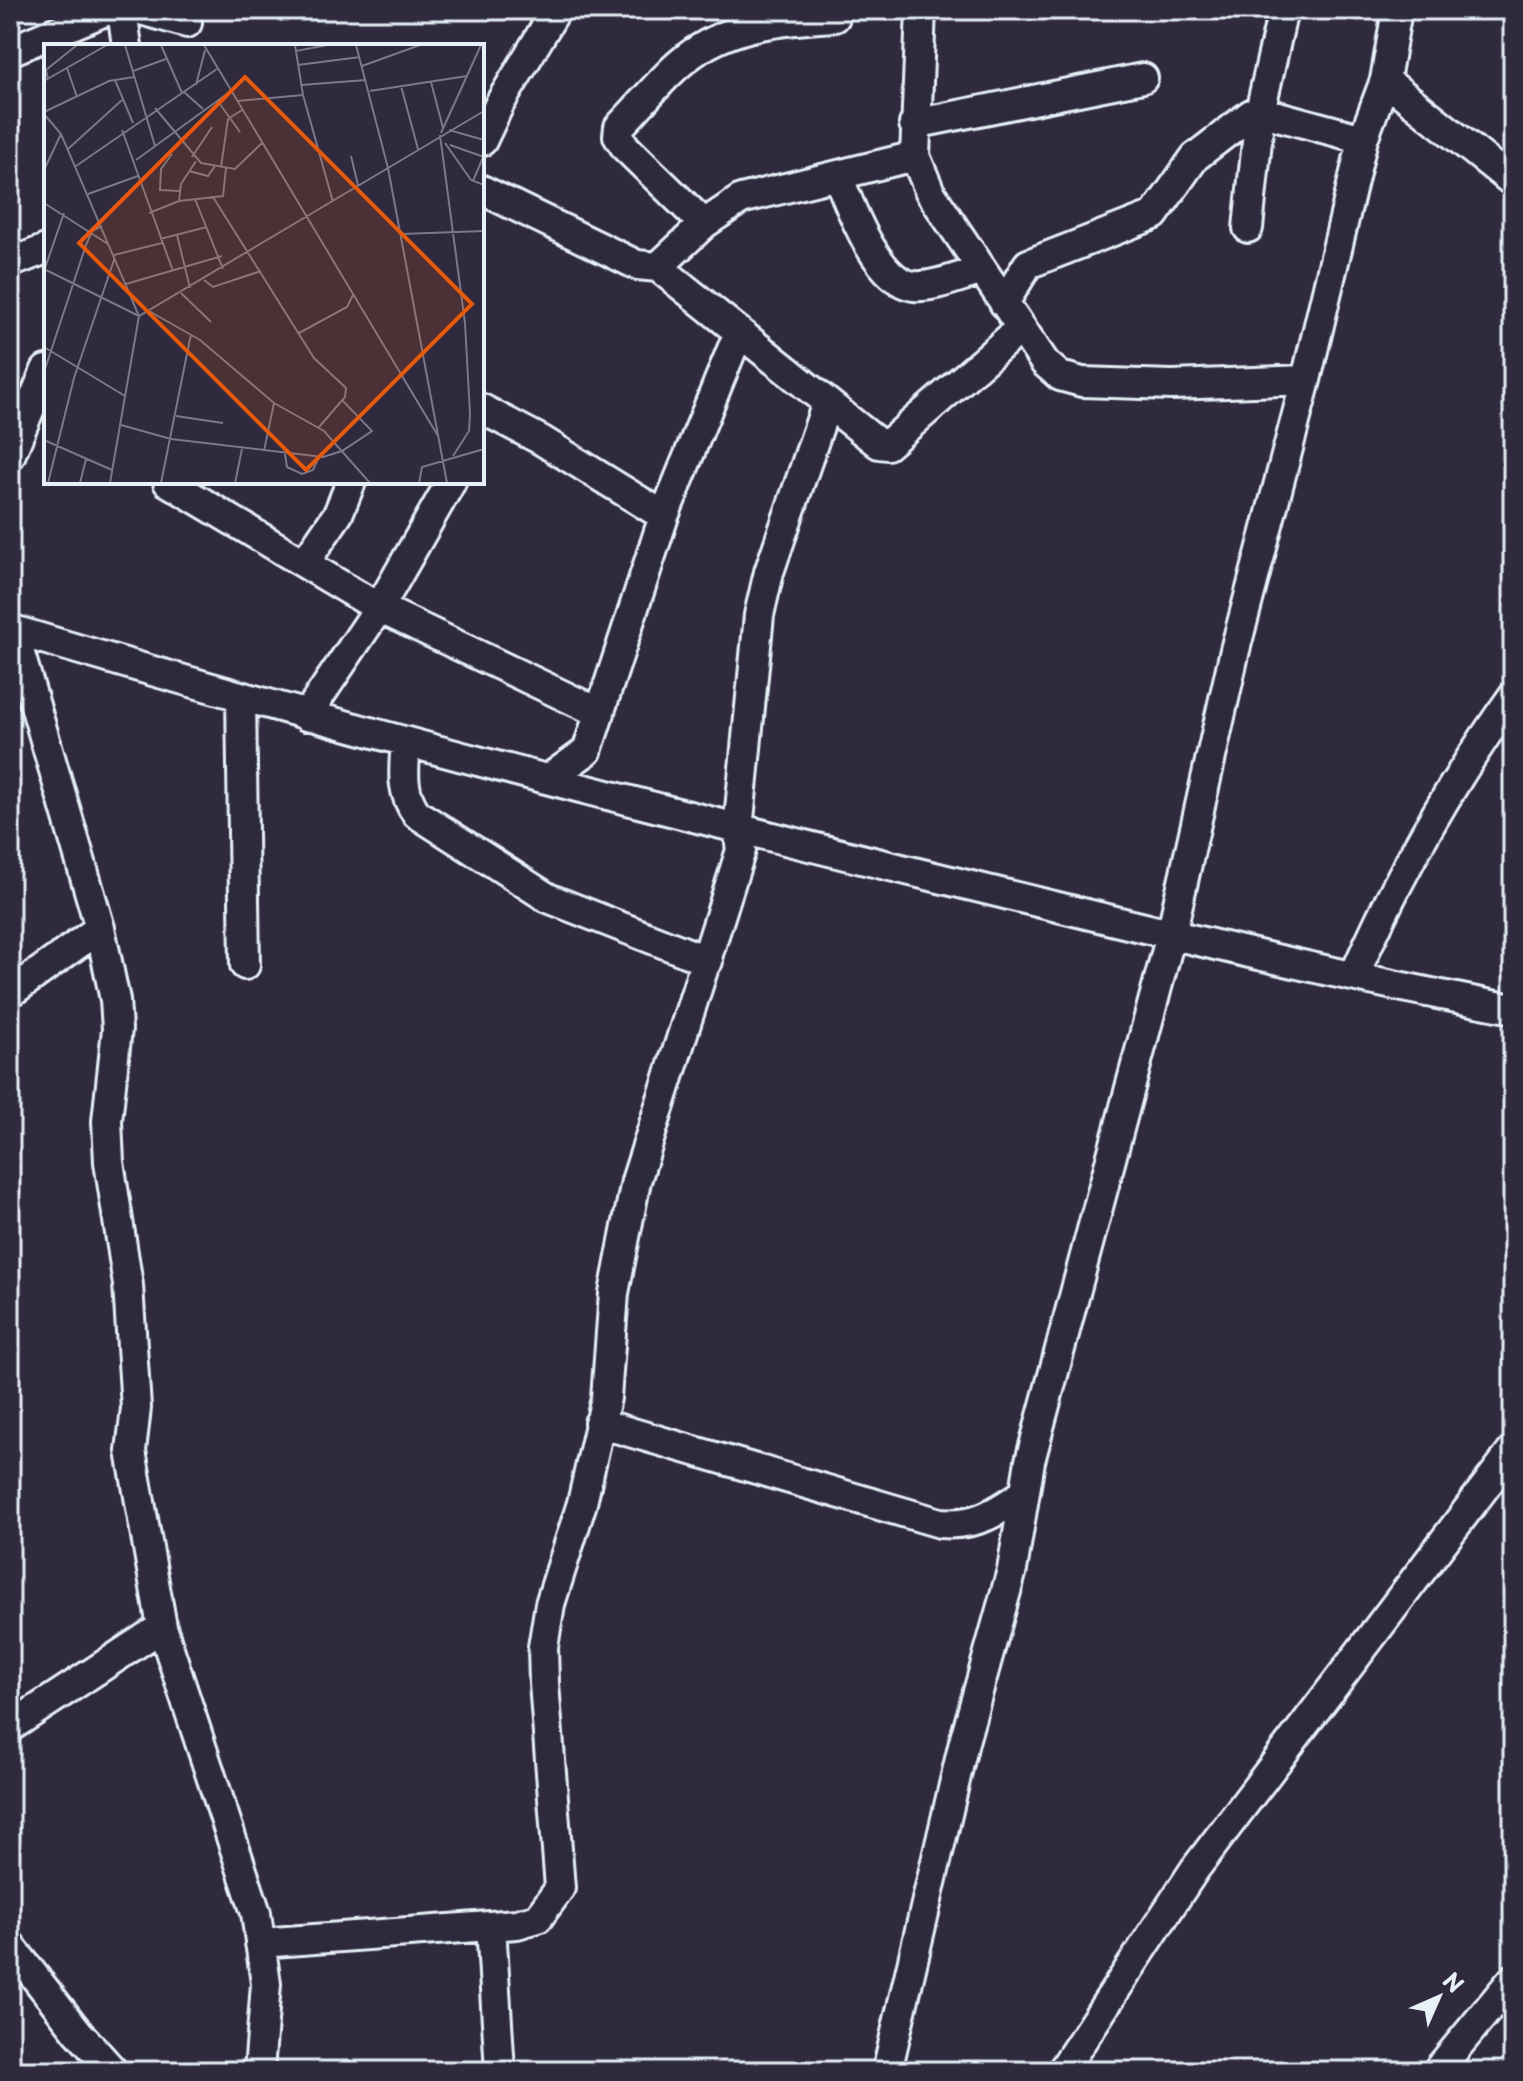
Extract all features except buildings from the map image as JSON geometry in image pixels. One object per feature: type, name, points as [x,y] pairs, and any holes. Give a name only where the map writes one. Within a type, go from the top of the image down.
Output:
[{"type":"street","points":[[10,51],[107,10]]},
{"type":"street","points":[[122,10],[127,44]]},
{"type":"street","points":[[141,10],[185,26]]},
{"type":"street","points":[[484,137],[500,103],[556,10]]},
{"type":"street","points":[[921,10],[915,156],[930,192],[1045,363],[1060,376],[1082,382],[1172,385],[1306,380]]},
{"type":"street","points":[[1248,228],[1260,112],[1283,10]]},
{"type":"street","points":[[887,2071],[964,1742],[1012,1570],[1023,1494],[1171,935],[1235,650],[1306,380],[1363,139],[1385,80],[1397,10]]},
{"type":"street","points":[[704,224],[626,148],[618,136],[619,127],[692,54],[722,37],[778,21],[835,17]]},
{"type":"street","points":[[914,124],[1143,78]]},
{"type":"street","points":[[1385,80],[1513,182]]},
{"type":"street","points":[[1004,303],[1028,264],[1154,215],[1195,157],[1224,133],[1260,112],[1363,139]]},
{"type":"street","points":[[658,267],[704,224],[741,199],[915,156]]},
{"type":"street","points":[[838,176],[861,233],[902,282],[916,286],[981,271]]},
{"type":"street","points":[[484,191],[637,265],[658,267],[879,444],[887,445],[1021,328]]},
{"type":"street","points":[[10,263],[44,250]]},
{"type":"street","points":[[548,779],[587,751],[664,516],[739,332]]},
{"type":"street","points":[[10,456],[40,407],[44,382]]},
{"type":"street","points":[[260,1943],[517,1924],[538,1918],[560,1888],[548,1754],[543,1647],[557,1574],[582,1503],[606,1398],[614,1293],[636,1181],[741,850],[738,830],[759,615],[769,572],[827,403]]},
{"type":"street","points":[[485,417],[541,440],[664,516]]},
{"type":"street","points":[[171,484],[379,608],[600,713]]},
{"type":"street","points":[[305,562],[338,514],[350,484]]},
{"type":"street","points":[[306,716],[379,608],[450,484]]},
{"type":"street","points":[[12,629],[241,699],[738,830],[1171,935],[1513,1009]]},
{"type":"street","points":[[12,629],[100,928],[115,1000],[117,1029],[107,1121],[109,1162],[128,1285],[136,1408],[131,1451],[162,1627],[256,1913],[266,1984],[259,2071]]},
{"type":"street","points":[[1354,976],[1381,913],[1423,835],[1475,749],[1513,696]]},
{"type":"street","points":[[241,699],[245,965]]},
{"type":"street","points":[[406,742],[403,780],[407,802],[417,814],[548,898],[708,961]]},
{"type":"street","points":[[587,751],[604,794]]},
{"type":"street","points":[[10,993],[100,928]]},
{"type":"street","points":[[599,1423],[940,1523],[963,1525],[981,1521],[1023,1494]]},
{"type":"street","points":[[1062,2071],[1195,1869],[1513,1450]]},
{"type":"street","points":[[10,1727],[162,1627]]},
{"type":"street","points":[[491,1926],[500,2071]]},
{"type":"street","points":[[10,1945],[78,2032],[113,2071]]},
{"type":"street","points":[[1437,2071],[1513,1979]]}]
